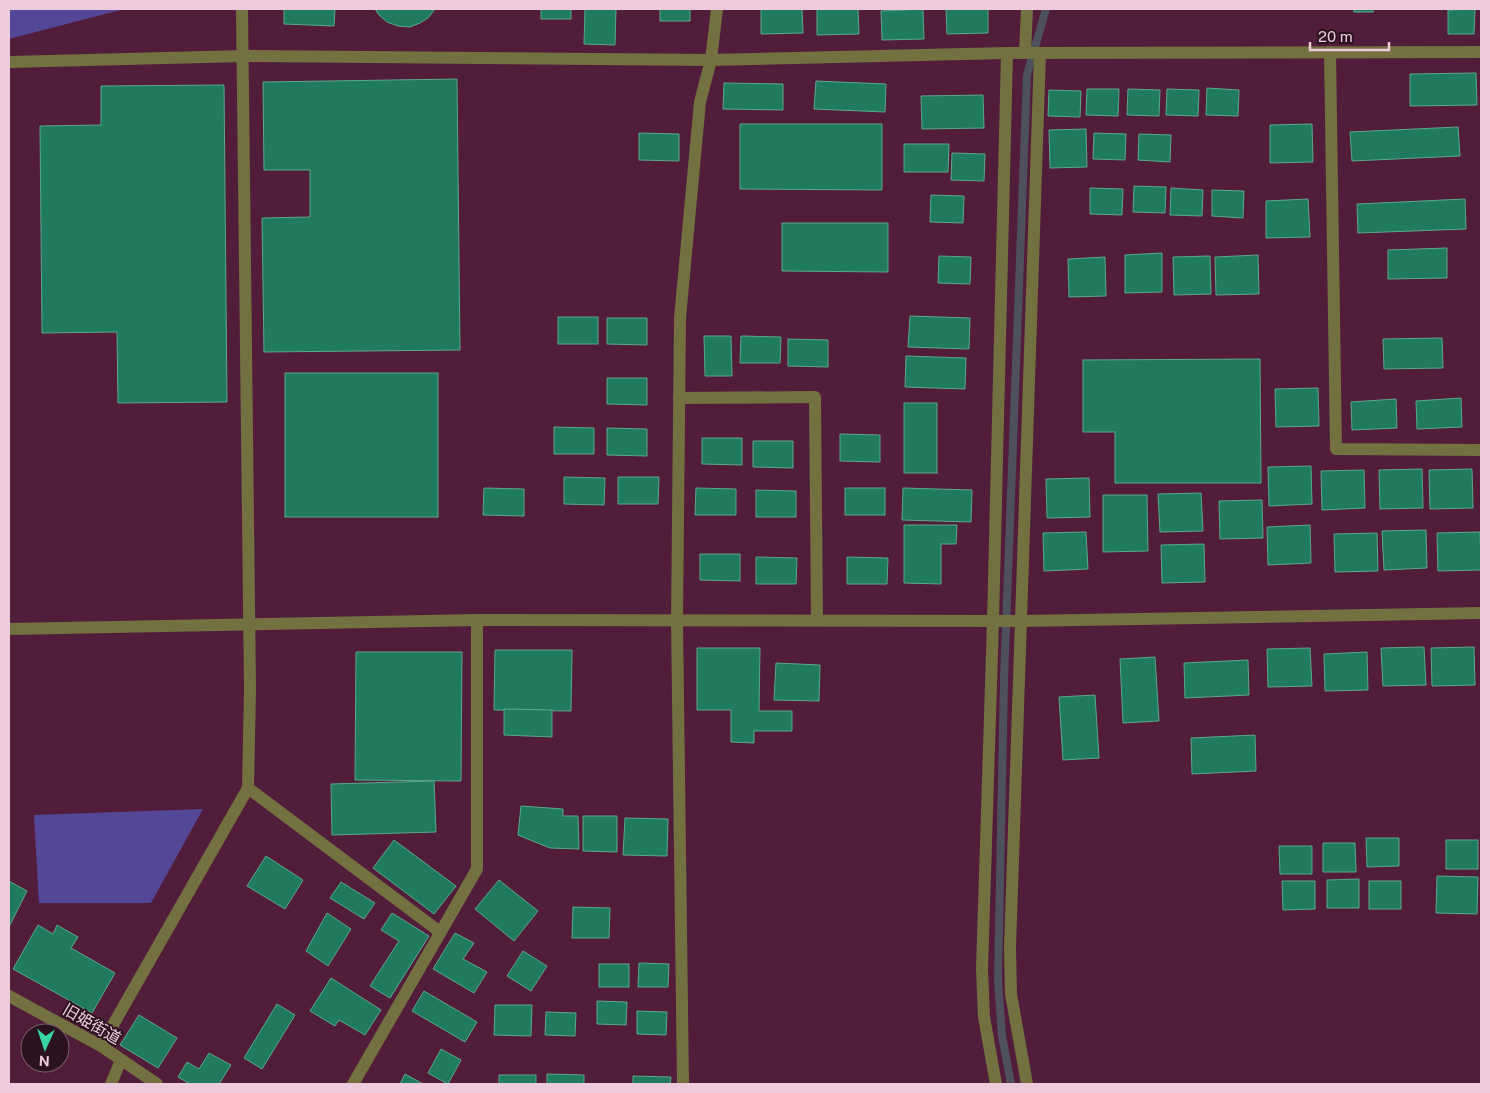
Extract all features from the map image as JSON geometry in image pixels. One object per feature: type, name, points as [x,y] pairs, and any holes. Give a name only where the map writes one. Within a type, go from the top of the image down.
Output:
[{"type":"street","points":[[100,1046],[248,788],[250,689],[242,9]]},
{"type":"street","points":[[683,1084],[677,620],[680,318],[700,102],[711,60],[717,9]]},
{"type":"street","points":[[1025,53],[1027,9]]},
{"type":"street","points":[[1330,52],[1336,449],[1481,450]]},
{"type":"street","points":[[9,62],[244,56],[711,60],[1007,53],[1481,52]]},
{"type":"street","points":[[996,1084],[984,1017],[982,969],[993,621],[1007,53]]},
{"type":"street","points":[[1027,1084],[1011,994],[1010,948],[1040,53]]},
{"type":"street","points":[[679,398],[815,397],[817,620]]},
{"type":"street","points":[[9,629],[477,620],[1020,621],[1481,613]]},
{"type":"street","points":[[353,1084],[477,869],[477,620]]},
{"type":"street","points":[[248,788],[440,932]]},
{"type":"street","name":"旧姫街道","points":[[9,996],[100,1046],[157,1084]]},
{"type":"street","points":[[111,1084],[121,1060]]},
{"type":"shaded area","points":[[9,9],[124,9],[9,39]]},
{"type":"shaded area","points":[[203,809],[151,903],[39,903],[34,815]]},
{"type":"building","points":[[284,9],[335,9],[334,26],[284,24]]},
{"type":"building","points":[[375,9],[435,9],[428,18],[410,27],[398,26],[387,22]]},
{"type":"building","points":[[541,9],[571,9],[571,19],[541,19]]},
{"type":"building","points":[[585,9],[616,9],[615,45],[584,44]]},
{"type":"building","points":[[660,9],[690,9],[690,21],[660,21]]},
{"type":"building","points":[[761,9],[802,9],[803,33],[761,34]]},
{"type":"building","points":[[817,9],[858,9],[859,34],[817,35]]},
{"type":"building","points":[[923,9],[924,39],[882,40],[881,11]]},
{"type":"building","points":[[946,9],[988,9],[988,33],[947,34]]},
{"type":"building","points":[[1354,9],[1373,9],[1373,12],[1354,12]]},
{"type":"building","points":[[1475,9],[1474,34],[1448,34],[1448,10]]},
{"type":"building","points":[[1476,73],[1477,105],[1410,106],[1410,74]]},
{"type":"building","points":[[457,79],[460,350],[264,352],[262,218],[310,217],[310,170],[264,170],[263,82]]},
{"type":"building","points":[[816,81],[886,84],[885,112],[814,109]]},
{"type":"building","points":[[724,83],[783,84],[783,110],[723,109]]},
{"type":"building","points":[[224,85],[227,402],[118,403],[117,332],[42,333],[40,126],[101,125],[101,86]]},
{"type":"building","points":[[1207,88],[1239,90],[1238,116],[1206,115]]},
{"type":"building","points":[[1087,89],[1119,89],[1118,116],[1086,115]]},
{"type":"building","points":[[1128,89],[1160,90],[1159,116],[1127,115]]},
{"type":"building","points":[[1167,89],[1199,90],[1198,116],[1166,115]]},
{"type":"building","points":[[1049,90],[1081,91],[1080,117],[1048,116]]},
{"type":"building","points":[[983,95],[984,128],[922,129],[921,96]]},
{"type":"building","points":[[740,124],[882,124],[882,190],[740,189]]},
{"type":"building","points":[[1312,124],[1313,162],[1270,163],[1270,125]]},
{"type":"building","points":[[1458,127],[1460,156],[1352,161],[1350,132]]},
{"type":"building","points":[[1086,129],[1087,167],[1050,168],[1049,130]]},
{"type":"building","points":[[639,133],[679,134],[679,161],[639,160]]},
{"type":"building","points":[[1094,133],[1126,134],[1125,160],[1093,159]]},
{"type":"building","points":[[1139,134],[1171,135],[1170,162],[1138,160]]},
{"type":"building","points":[[904,144],[949,144],[948,172],[904,172]]},
{"type":"building","points":[[952,153],[985,154],[984,181],[951,180]]},
{"type":"building","points":[[1134,186],[1166,187],[1165,213],[1133,212]]},
{"type":"building","points":[[1090,188],[1123,189],[1122,215],[1090,214]]},
{"type":"building","points":[[1171,188],[1203,190],[1202,216],[1170,215]]},
{"type":"building","points":[[1212,190],[1244,191],[1243,218],[1212,216]]},
{"type":"building","points":[[931,195],[964,196],[963,223],[930,222]]},
{"type":"building","points":[[1308,199],[1310,237],[1266,238],[1266,201]]},
{"type":"building","points":[[1465,199],[1466,229],[1358,233],[1357,204]]},
{"type":"building","points":[[782,223],[888,223],[888,272],[782,271]]},
{"type":"building","points":[[1447,248],[1447,278],[1388,279],[1388,250]]},
{"type":"building","points":[[1162,253],[1162,292],[1125,293],[1125,255]]},
{"type":"building","points":[[1258,255],[1259,294],[1216,295],[1215,257]]},
{"type":"building","points":[[939,256],[971,257],[970,284],[938,283]]},
{"type":"building","points":[[1210,256],[1211,294],[1174,295],[1173,257]]},
{"type":"building","points":[[1105,257],[1106,296],[1069,297],[1068,259]]},
{"type":"building","points":[[910,316],[970,318],[969,349],[908,347]]},
{"type":"building","points":[[558,317],[598,317],[598,344],[558,344]]},
{"type":"building","points":[[607,318],[647,318],[647,345],[607,344]]},
{"type":"building","points":[[704,336],[731,336],[732,376],[705,376]]},
{"type":"building","points":[[741,336],[781,337],[780,363],[740,363]]},
{"type":"building","points":[[1442,338],[1443,368],[1384,369],[1383,339]]},
{"type":"building","points":[[788,339],[828,340],[828,367],[788,366]]},
{"type":"building","points":[[906,356],[966,358],[965,389],[905,387]]},
{"type":"building","points":[[1260,359],[1261,483],[1115,483],[1115,432],[1083,432],[1083,360]]},
{"type":"building","points":[[285,373],[438,373],[438,517],[285,517]]},
{"type":"building","points":[[607,378],[647,378],[647,405],[607,404]]},
{"type":"building","points":[[1318,388],[1319,426],[1276,427],[1275,389]]},
{"type":"building","points":[[1461,398],[1462,427],[1417,429],[1416,401]]},
{"type":"building","points":[[1396,399],[1397,428],[1352,430],[1351,402]]},
{"type":"building","points":[[904,403],[937,403],[937,473],[904,473]]},
{"type":"building","points":[[554,427],[594,428],[594,454],[554,454]]},
{"type":"building","points":[[607,428],[647,429],[647,456],[607,455]]},
{"type":"building","points":[[840,434],[880,435],[880,462],[840,461]]},
{"type":"building","points":[[702,438],[742,438],[742,465],[702,464]]},
{"type":"building","points":[[753,441],[793,441],[793,468],[753,467]]},
{"type":"building","points":[[1311,466],[1312,504],[1269,506],[1268,467]]},
{"type":"building","points":[[1422,469],[1423,508],[1380,509],[1379,470]]},
{"type":"building","points":[[1472,469],[1473,508],[1430,509],[1429,470]]},
{"type":"building","points":[[1364,470],[1365,508],[1322,510],[1321,471]]},
{"type":"building","points":[[564,477],[605,478],[604,505],[564,504]]},
{"type":"building","points":[[618,477],[659,477],[658,504],[618,504]]},
{"type":"building","points":[[1089,478],[1090,517],[1047,518],[1046,479]]},
{"type":"building","points":[[484,488],[524,489],[524,516],[483,515]]},
{"type":"building","points":[[696,488],[736,489],[736,515],[695,515]]},
{"type":"building","points":[[845,488],[885,488],[885,515],[845,515]]},
{"type":"building","points":[[903,488],[972,490],[971,522],[902,520]]},
{"type":"building","points":[[756,490],[796,491],[796,517],[756,517]]},
{"type":"building","points":[[1201,493],[1203,531],[1160,532],[1158,494]]},
{"type":"building","points":[[1103,495],[1147,495],[1148,551],[1103,552]]},
{"type":"building","points":[[1262,500],[1263,538],[1220,539],[1219,501]]},
{"type":"building","points":[[904,525],[957,525],[956,544],[941,544],[941,584],[904,583]]},
{"type":"building","points":[[1310,525],[1311,563],[1268,565],[1267,527]]},
{"type":"building","points":[[1426,530],[1427,568],[1384,570],[1382,531]]},
{"type":"building","points":[[1086,532],[1088,569],[1044,571],[1043,533]]},
{"type":"building","points":[[1480,532],[1481,570],[1438,571],[1437,533]]},
{"type":"building","points":[[1377,533],[1378,571],[1335,572],[1334,534]]},
{"type":"building","points":[[1204,544],[1205,582],[1162,583],[1161,545]]},
{"type":"building","points":[[700,554],[740,554],[740,581],[700,580]]},
{"type":"building","points":[[756,557],[797,558],[796,584],[756,584]]},
{"type":"building","points":[[847,557],[888,558],[887,584],[847,584]]},
{"type":"building","points":[[1424,647],[1426,685],[1383,686],[1381,648]]},
{"type":"building","points":[[1474,647],[1475,685],[1432,686],[1431,648]]},
{"type":"building","points":[[697,648],[760,648],[759,711],[792,711],[792,731],[754,731],[754,743],[731,742],[731,710],[697,710]]},
{"type":"building","points":[[1310,648],[1312,686],[1268,687],[1267,649]]},
{"type":"building","points":[[495,650],[572,650],[571,711],[494,710]]},
{"type":"building","points":[[356,652],[462,652],[461,781],[355,780]]},
{"type":"building","points":[[1367,652],[1368,690],[1325,691],[1324,654]]},
{"type":"building","points":[[1155,657],[1159,721],[1123,723],[1120,659]]},
{"type":"building","points":[[1248,660],[1249,695],[1185,698],[1184,663]]},
{"type":"building","points":[[776,663],[820,665],[819,701],[774,700]]},
{"type":"building","points":[[1095,695],[1099,758],[1063,760],[1059,697]]},
{"type":"building","points":[[504,709],[552,710],[552,737],[504,735]]},
{"type":"building","points":[[1255,735],[1256,771],[1192,774],[1191,738]]},
{"type":"building","points":[[434,781],[436,832],[332,835],[331,784]]},
{"type":"building","points":[[521,806],[563,809],[563,816],[578,816],[579,849],[550,848],[518,835]]},
{"type":"building","points":[[583,816],[617,816],[617,852],[583,851]]},
{"type":"building","points":[[625,818],[668,819],[667,856],[623,855]]},
{"type":"building","points":[[1366,838],[1399,838],[1399,866],[1367,867]]},
{"type":"building","points":[[394,840],[456,886],[434,914],[373,868]]},
{"type":"building","points":[[1446,840],[1478,840],[1478,869],[1446,869]]},
{"type":"building","points":[[1323,843],[1355,843],[1356,872],[1323,872]]},
{"type":"building","points":[[1279,846],[1312,846],[1312,874],[1280,874]]},
{"type":"building","points":[[266,856],[303,880],[285,909],[247,886]]},
{"type":"building","points":[[1437,876],[1478,877],[1477,914],[1436,913]]},
{"type":"building","points":[[1359,879],[1359,908],[1327,908],[1327,880]]},
{"type":"building","points":[[499,880],[538,911],[514,941],[475,909]]},
{"type":"building","points":[[9,881],[27,891],[9,927]]},
{"type":"building","points":[[1282,881],[1315,881],[1315,909],[1283,910]]},
{"type":"building","points":[[1369,881],[1401,881],[1401,909],[1369,909]]},
{"type":"building","points":[[341,882],[375,903],[364,919],[330,898]]},
{"type":"building","points":[[573,907],[610,908],[609,938],[572,938]]},
{"type":"building","points":[[327,913],[351,929],[328,966],[306,951]]},
{"type":"building","points":[[392,913],[429,936],[390,998],[370,986],[399,941],[381,930]]},
{"type":"building","points":[[38,925],[53,934],[57,925],[78,937],[71,948],[115,973],[92,1013],[13,969]]},
{"type":"building","points":[[455,933],[474,943],[463,959],[487,972],[474,993],[433,969]]},
{"type":"building","points":[[523,951],[547,966],[531,991],[507,976]]},
{"type":"building","points":[[639,963],[669,964],[668,987],[638,987]]},
{"type":"building","points":[[599,964],[629,964],[629,987],[599,987]]},
{"type":"building","points":[[331,978],[381,1010],[365,1035],[339,1020],[335,1026],[310,1011]]},
{"type":"building","points":[[424,991],[477,1022],[465,1042],[412,1011]]},
{"type":"building","points":[[597,1001],[627,1002],[626,1025],[597,1024]]},
{"type":"building","points":[[277,1004],[295,1015],[262,1069],[244,1058]]},
{"type":"building","points":[[495,1005],[532,1005],[531,1036],[494,1035]]},
{"type":"building","points":[[637,1011],[667,1012],[666,1035],[637,1034]]},
{"type":"building","points":[[546,1012],[576,1013],[575,1036],[545,1035]]},
{"type":"building","points":[[139,1015],[177,1038],[158,1068],[120,1045]]},
{"type":"building","points":[[441,1049],[461,1060],[448,1084],[428,1073]]},
{"type":"building","points":[[209,1053],[231,1065],[219,1084],[190,1084],[178,1077],[187,1062],[199,1069]]},
{"type":"building","points":[[405,1074],[423,1084],[400,1084]]},
{"type":"building","points":[[547,1074],[584,1075],[584,1084],[547,1084]]},
{"type":"building","points":[[499,1075],[536,1075],[536,1084],[499,1084]]},
{"type":"building","points":[[633,1076],[671,1077],[670,1084],[633,1084]]},
{"type":"waterway","points":[[1011,1084],[1002,1036],[998,981],[1004,679],[1027,75],[1046,9]]}]
